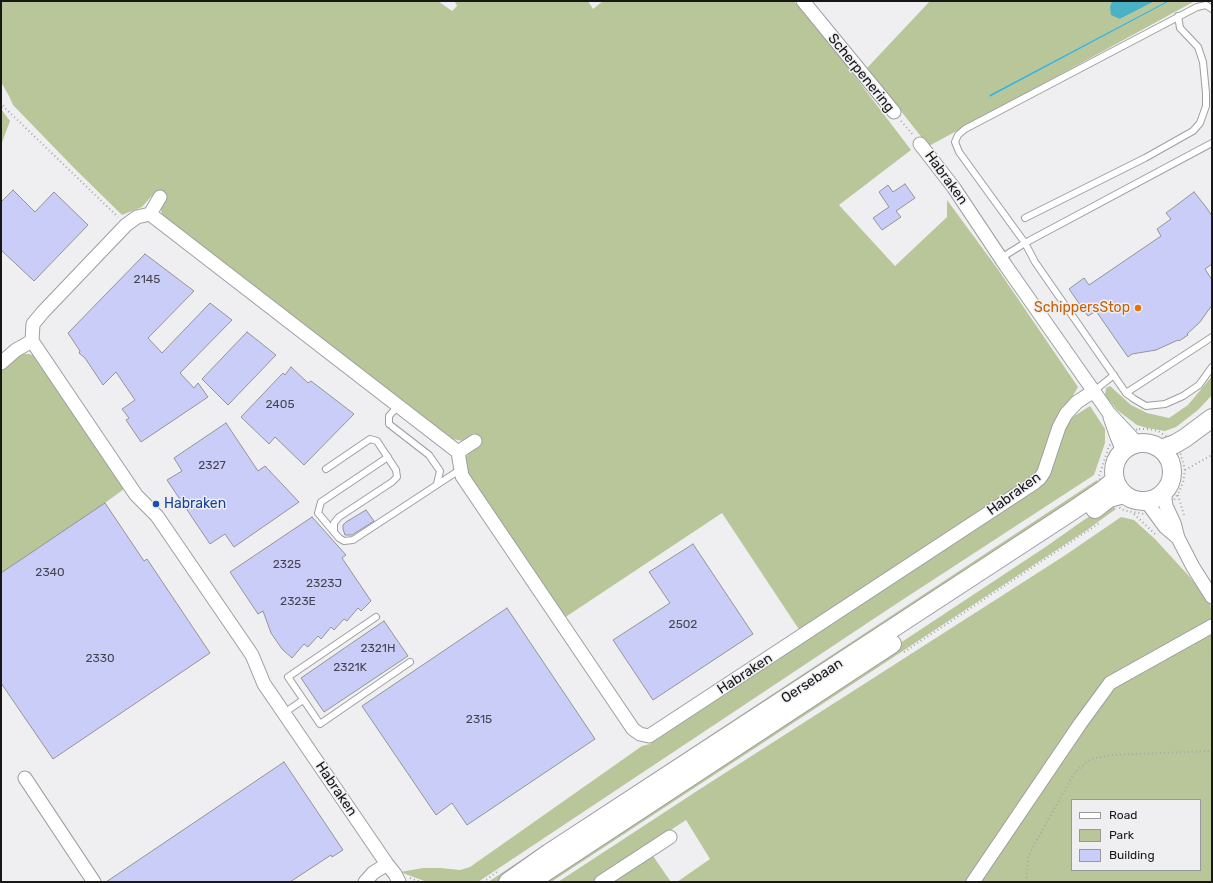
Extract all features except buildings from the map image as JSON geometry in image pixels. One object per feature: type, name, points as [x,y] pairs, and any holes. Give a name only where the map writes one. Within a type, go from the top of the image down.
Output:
[{"type":"main road","points":[[1175,456],[1150,444],[1126,441],[1116,460],[1113,491],[1134,500],[1158,503],[1169,484],[1175,456],[1185,438],[1212,418]]},
{"type":"main road","points":[[1175,456],[1212,432]]},
{"type":"main road","name":"Oersebaan","points":[[508,882],[549,853],[1072,512],[1113,491]]},
{"type":"main road","name":"Oersebaan","points":[[530,882],[1034,550],[1113,491]]},
{"type":"street","name":"Scherpenering","points":[[803,1],[894,112]]},
{"type":"street","name":"Habraken","points":[[920,144],[954,188],[1109,413],[1126,441]]},
{"type":"street","points":[[1,363],[16,350],[32,341],[33,324],[43,312],[126,225],[137,217],[150,214],[160,197]]},
{"type":"street","points":[[150,214],[458,452],[475,441]]},
{"type":"street","name":"Habraken","points":[[32,341],[136,495],[157,516],[252,655],[264,684],[396,876]]},
{"type":"street","name":"Habraken","points":[[458,452],[462,476],[633,729],[640,734],[649,736],[1034,483],[1044,472],[1059,427],[1066,414],[1077,402],[1094,391]]},
{"type":"street","points":[[1158,503],[1174,523],[1178,538],[1193,567],[1212,597]]},
{"type":"street","points":[[973,882],[1080,724],[1110,683],[1212,626]]},
{"type":"street","points":[[24,778],[94,882]]},
{"type":"street","points":[[601,882],[670,837]]},
{"type":"street","name":"Habraken","points":[[365,882],[373,874],[396,876]]},
{"type":"lane","points":[[1212,9],[1206,5],[1197,7],[1178,16],[965,129],[958,136],[956,142],[960,152],[1025,243],[1035,262],[1126,393],[1146,406],[1165,404],[1183,396],[1199,385],[1212,366]]},
{"type":"lane","points":[[1025,218],[1145,158],[1194,131],[1200,123],[1206,106],[1203,62],[1198,47],[1180,28],[1178,16]]},
{"type":"lane","points":[[1001,258],[1025,243],[1212,143]]},
{"type":"lane","points":[[1126,393],[1212,337]]},
{"type":"lane","points":[[1094,391],[1114,376]]},
{"type":"lane","points":[[398,406],[389,416],[389,424],[429,455],[440,471],[437,484]]},
{"type":"lane","points":[[326,469],[370,439],[377,442],[388,457],[396,470],[397,477],[392,482],[340,517],[334,523],[334,532]]},
{"type":"lane","points":[[388,457],[321,502],[318,513],[339,538],[344,541],[353,540],[461,469]]},
{"type":"lane","points":[[376,617],[288,678],[320,724],[410,662]]},
{"type":"lane","points":[[284,713],[303,700]]},
{"type":"path","points":[[1,116],[2,103]]},
{"type":"path","points":[[2,103],[126,225]]},
{"type":"path","name":"Scherpenering","points":[[894,112],[920,144]]},
{"type":"path","points":[[1138,429],[1158,431],[1166,436],[1175,456],[1183,483],[1178,494],[1173,501],[1158,503],[1144,514],[1127,511],[1121,508],[1113,491],[1099,476],[1109,446],[1126,441],[1138,429]]},
{"type":"path","points":[[1175,456],[1212,454]]},
{"type":"path","points":[[1026,882],[1028,858],[1034,845],[1075,772],[1091,759],[1111,755],[1212,751]]},
{"type":"green space","points":[[1,1],[438,1],[452,11],[457,6],[456,1],[588,1],[593,9],[603,1],[794,1],[841,58],[911,150],[839,205],[895,266],[947,217],[947,200],[997,268],[1078,387],[1068,404],[1058,415],[1037,473],[800,631],[722,513],[564,618],[465,471],[464,465],[466,457],[470,452],[482,444],[474,433],[463,441],[452,439],[167,221],[162,216],[161,208],[164,199],[156,191],[142,207],[122,215],[13,105],[1,82]]},
{"type":"green space","points":[[930,1],[1112,1],[1111,4],[1120,19],[1155,1],[1167,1],[989,95],[990,97],[1170,1],[1195,1],[929,146],[867,68]]},
{"type":"green space","points":[[1,109],[10,121],[1,145]]},
{"type":"green space","points":[[23,354],[37,356],[124,489],[1,579],[1,371],[17,357]]},
{"type":"green space","points":[[1212,376],[1212,395],[1198,410],[1176,427],[1165,431],[1137,425],[1117,410],[1105,395],[1106,388],[1110,386],[1131,405],[1147,413],[1169,418],[1188,405]]},
{"type":"green space","points":[[1090,406],[1105,429],[1105,443],[1094,475],[893,606],[478,882],[427,882],[400,872],[423,868],[460,870],[470,867],[642,746],[650,744],[1038,488],[1049,476],[1052,470],[1068,420]]},
{"type":"green space","points":[[1097,480],[1100,488],[504,882],[488,882]]},
{"type":"green space","points":[[1110,503],[1116,509],[1084,532],[551,882],[536,882],[646,811]]},
{"type":"green space","points":[[1121,517],[1134,520],[1155,539],[1210,602],[1212,619],[1209,623],[1212,631],[1212,882],[677,882],[710,859],[686,820],[592,882],[558,882],[700,789],[1064,556]]},
{"type":"green space","points":[[653,856],[671,882],[613,882]]},
{"type":"water","points":[[1112,1],[1155,1],[1120,19],[1111,15],[1110,7]]},
{"type":"water","points":[[1167,1],[1170,1],[990,97],[989,95]]},
{"type":"place","name":"SchippersStop","points":[[1138,308]]},
{"type":"place","name":"Habraken","points":[[156,504]]}]
